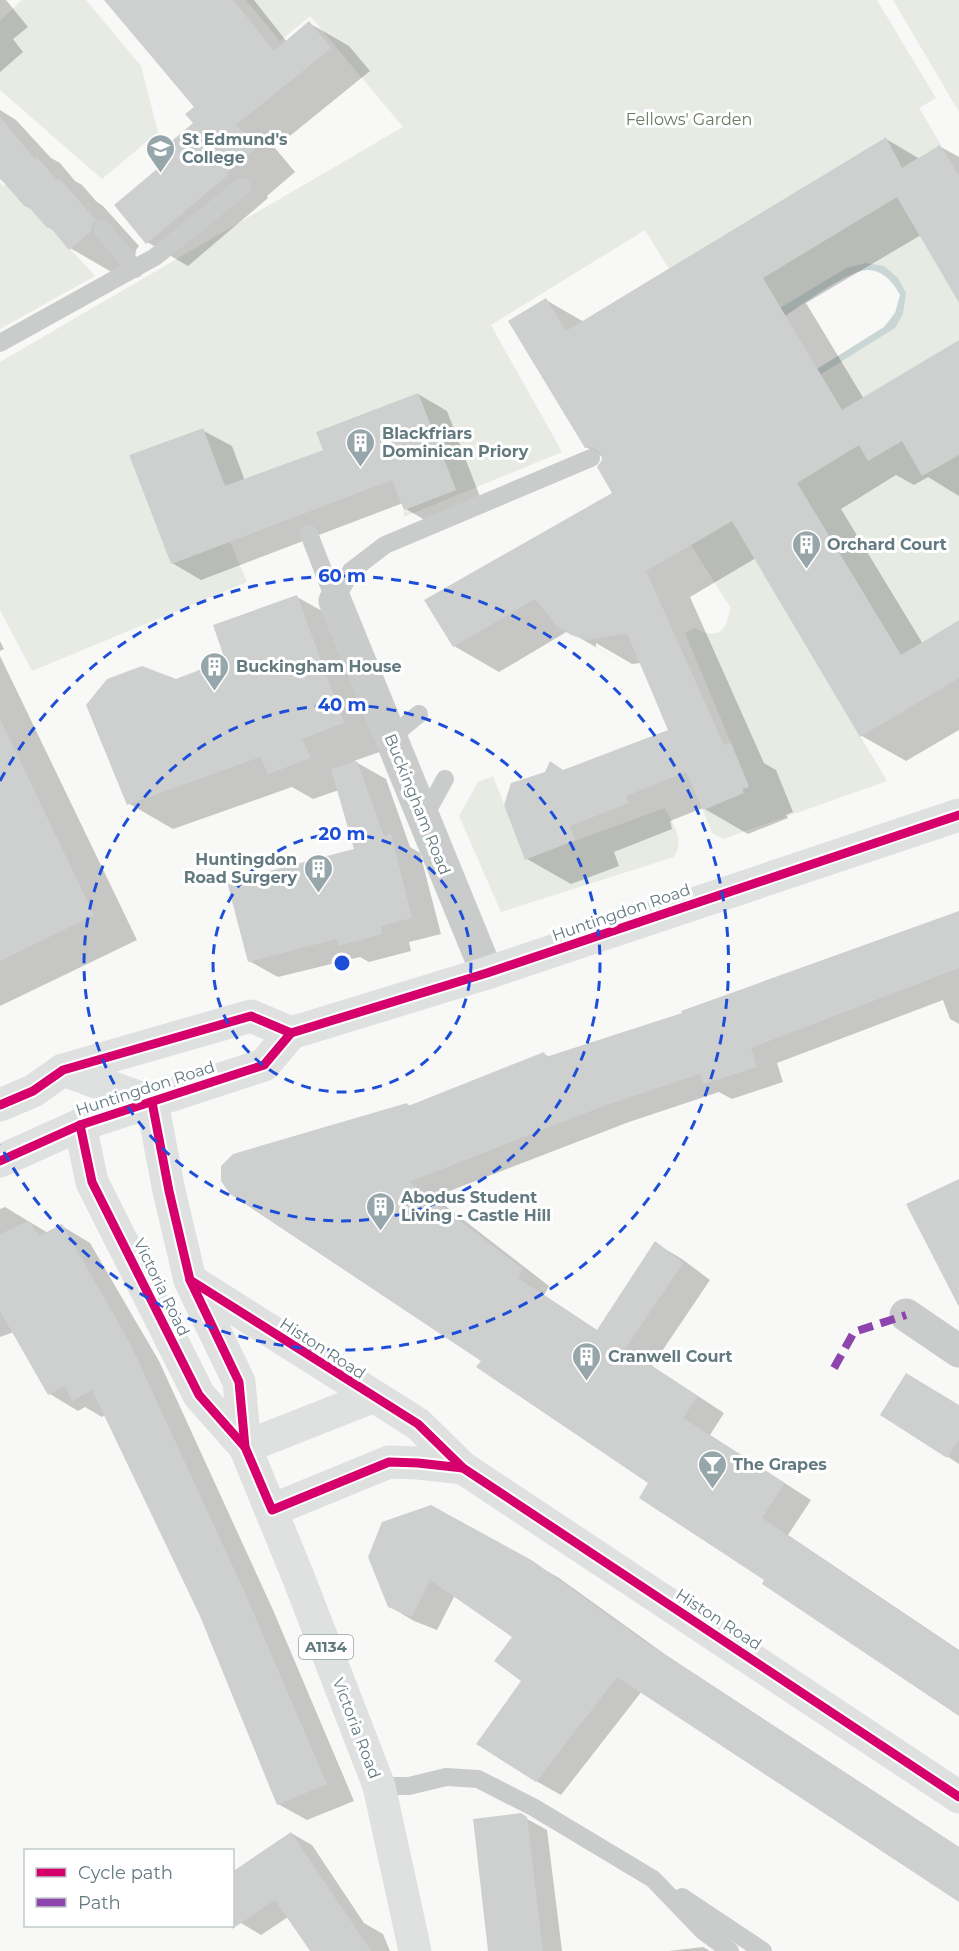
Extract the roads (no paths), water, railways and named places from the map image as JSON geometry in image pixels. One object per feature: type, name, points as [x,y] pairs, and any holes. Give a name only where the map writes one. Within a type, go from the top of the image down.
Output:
[{"type":"main road","name":"Huntingdon Road","points":[[0,1161],[80,1125],[264,1065],[291,1033],[487,973],[959,815]]},
{"type":"main road","points":[[0,1105],[33,1091],[63,1070],[251,1016],[291,1033]]},
{"type":"main road","points":[[80,1125],[127,1052]]},
{"type":"main road","points":[[63,1070],[152,1102]]},
{"type":"main road","name":"Victoria Road","points":[[152,1102],[189,1280],[239,1382],[245,1447],[272,1510],[379,1786],[415,1951]]},
{"type":"main road","name":"Victoria Road","points":[[80,1125],[92,1182],[199,1395],[245,1447]]},
{"type":"main road","name":"Histon Road","points":[[189,1280],[418,1424],[463,1468],[959,1797]]},
{"type":"main road","points":[[245,1447],[372,1397]]},
{"type":"main road","name":"Histon Road","points":[[272,1510],[389,1462],[463,1468]]},
{"type":"street","name":"Buckingham Road","points":[[335,601],[487,973]]},
{"type":"street","points":[[906,1315],[959,1351]]},
{"type":"lane","points":[[0,343],[155,257],[242,187]]},
{"type":"lane","points":[[102,229],[135,269]]},
{"type":"lane","points":[[335,601],[351,571],[385,545],[591,458]]},
{"type":"lane","points":[[309,534],[335,601]]},
{"type":"lane","points":[[391,737],[419,714]]},
{"type":"lane","points":[[424,817],[445,779]]},
{"type":"lane","points":[[379,1786],[409,1786],[446,1777],[478,1779],[533,1807],[653,1879],[763,1951]]},
{"type":"lane","points":[[653,1879],[703,1931],[730,1951]]},
{"type":"place","name":"St Edmund's College","points":[[161,174]]},
{"type":"place","name":"Blackfriars Dominican Priory","points":[[361,468]]},
{"type":"place","name":"Orchard Court","points":[[806,570]]},
{"type":"place","name":"Buckingham House","points":[[215,692]]},
{"type":"place","name":"Huntingdon Road Surgery","points":[[318,894]]},
{"type":"place","name":"Abodus Student Living - Castle Hill","points":[[380,1232]]},
{"type":"place","name":"Cranwell Court","points":[[587,1382]]},
{"type":"place","name":"The Grapes","points":[[712,1490]]},
{"type":"park label","name":"Fellows' Garden","points":[[689,119]]}]
